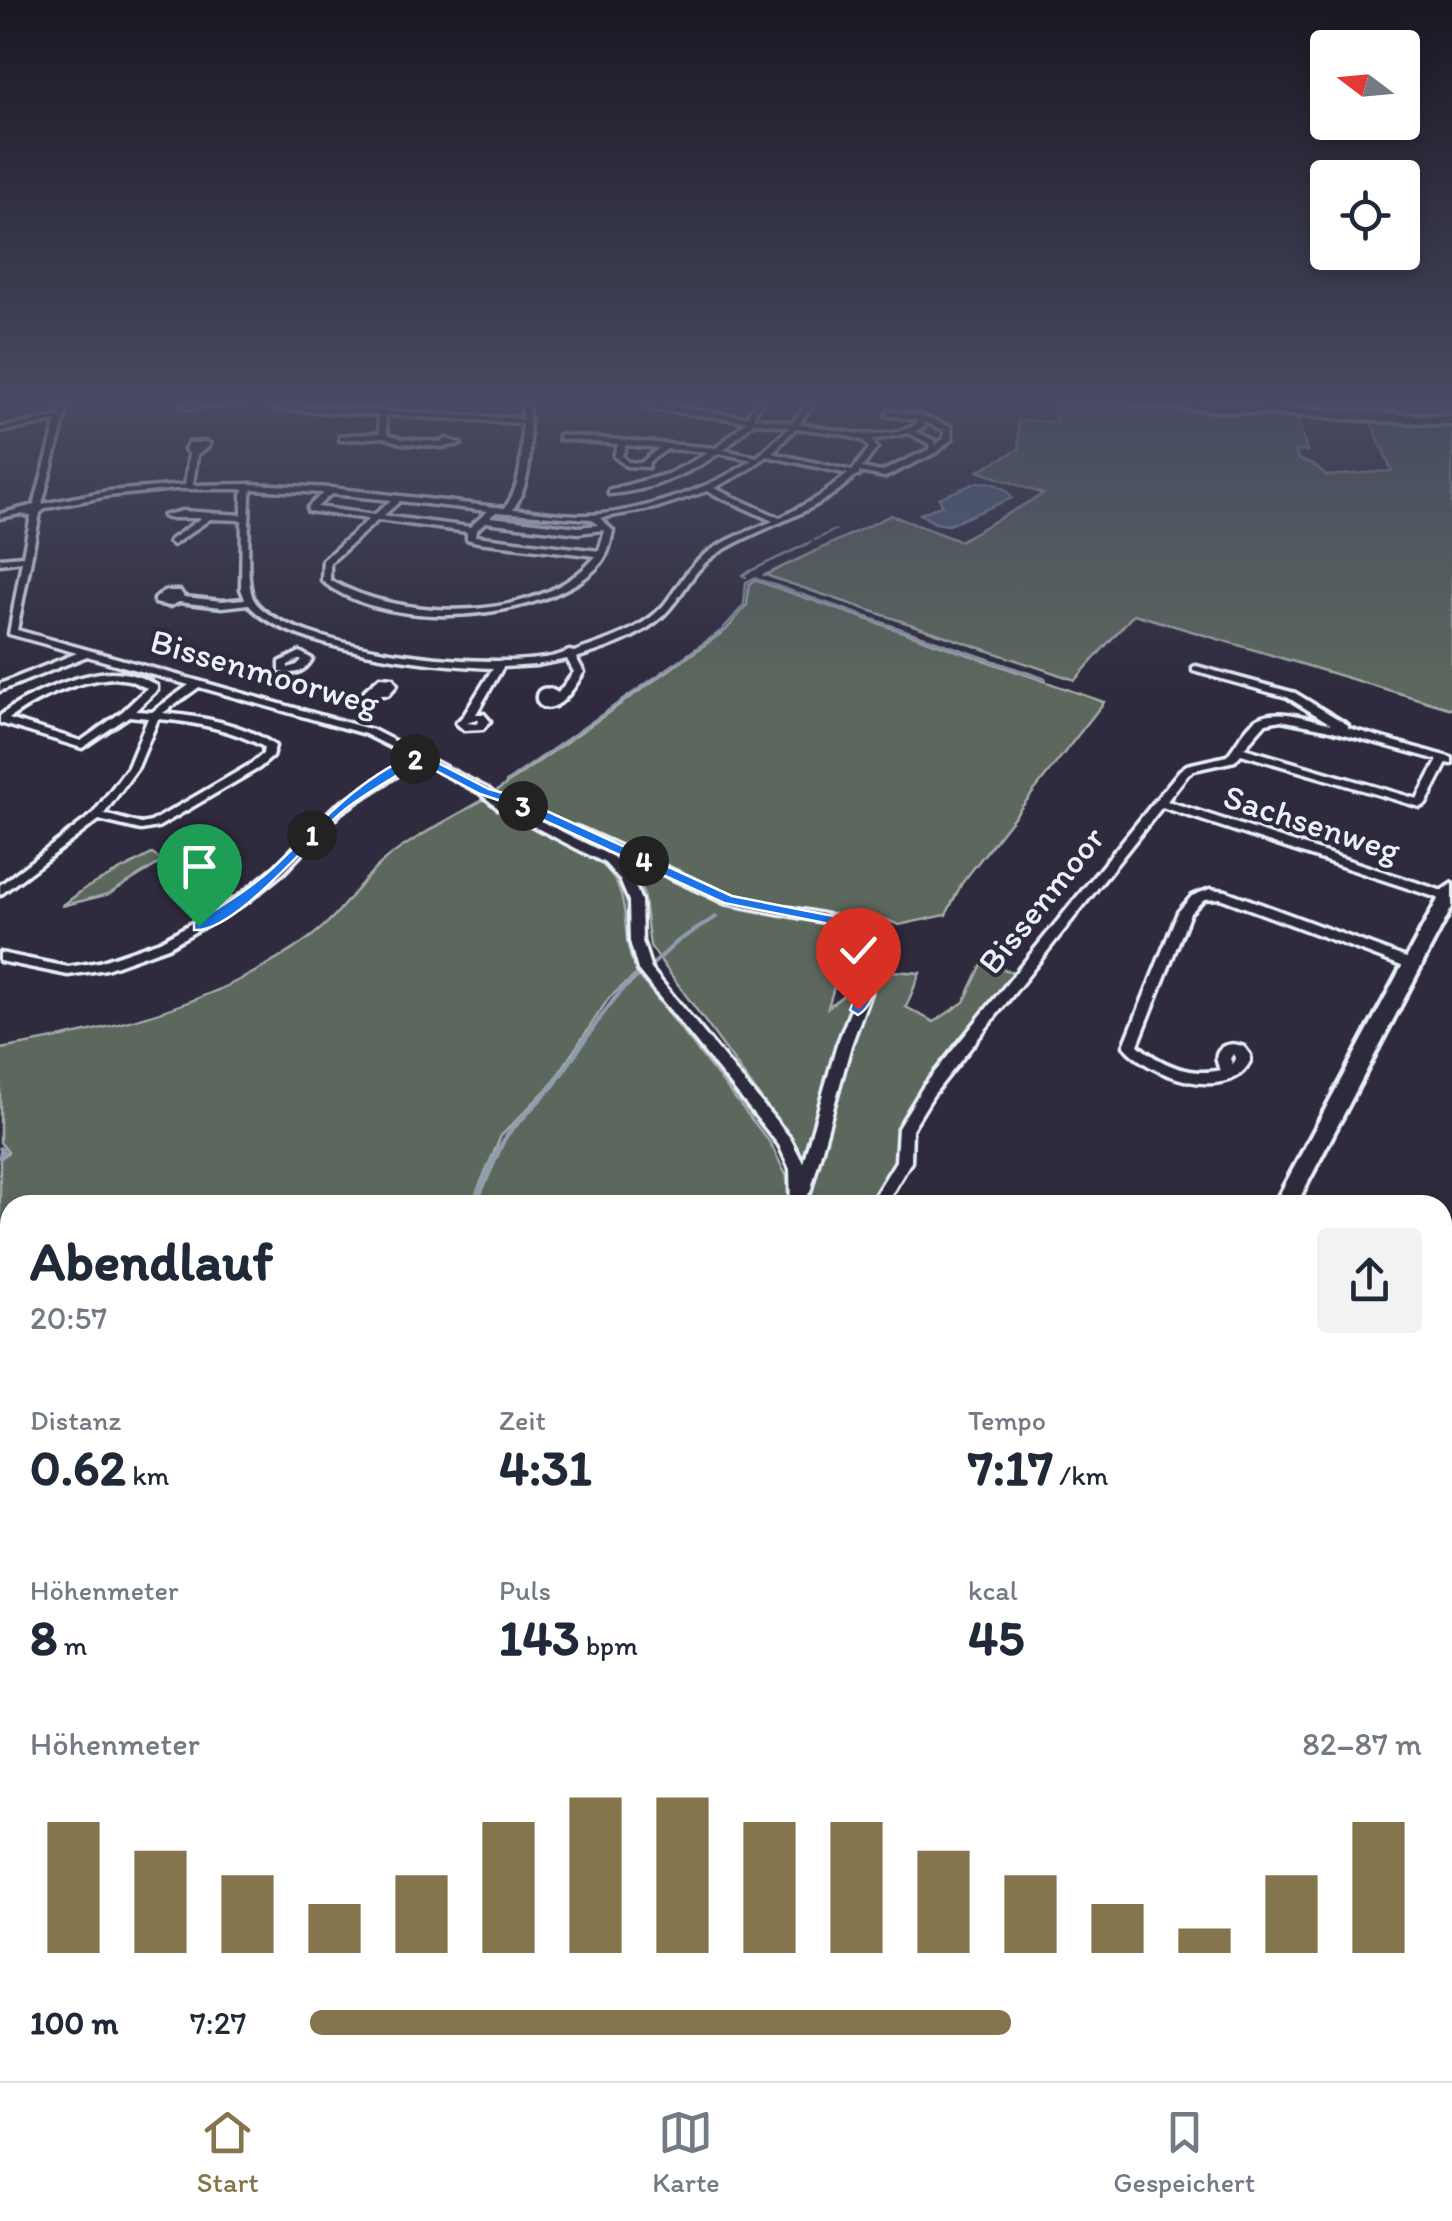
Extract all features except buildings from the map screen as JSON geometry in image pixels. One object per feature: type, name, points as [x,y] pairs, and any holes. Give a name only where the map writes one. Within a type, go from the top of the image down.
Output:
[{"type":"street","points":[[1,646],[12,632],[40,499]]},
{"type":"street","points":[[4,516],[105,499]]},
{"type":"street","points":[[248,499],[248,601]]},
{"type":"street","points":[[321,499],[311,509],[472,530]]},
{"type":"street","points":[[397,499],[326,562],[326,581],[343,592],[433,613],[483,610],[542,597],[580,578],[602,554],[610,531],[588,517]]},
{"type":"street","points":[[409,499],[531,516],[588,517],[646,508],[674,499]]},
{"type":"street","points":[[508,510],[516,499]]},
{"type":"street","points":[[730,499],[781,521]]},
{"type":"street","points":[[179,598],[222,604],[248,601],[277,622],[402,658],[500,665],[569,654],[650,622],[669,606],[685,574],[696,564],[824,499]]},
{"type":"street","points":[[494,508],[470,535],[602,554]]},
{"type":"street","points":[[181,515],[246,517]]},
{"type":"street","points":[[173,542],[206,517]]},
{"type":"street","points":[[484,519],[578,530],[604,527]]},
{"type":"street","points":[[0,561],[28,558]]},
{"type":"street","name":"Bissenmoorweg","points":[[12,632],[369,732],[610,860],[626,879],[635,901],[636,941],[646,970],[785,1142],[798,1169],[799,1195]]},
{"type":"street","points":[[300,655],[322,638]]},
{"type":"street","points":[[0,688],[89,652]]},
{"type":"street","points":[[558,697],[566,693],[579,672],[569,654]]},
{"type":"street","points":[[380,680],[402,658]]},
{"type":"street","points":[[469,716],[500,665]]},
{"type":"street","name":"Bissenmoor","points":[[1196,668],[1290,695],[1323,721]]},
{"type":"street","points":[[98,816],[141,828],[154,824],[268,754],[270,746],[246,735],[202,722],[154,715],[127,712],[82,745],[2,720],[5,714],[26,704],[105,674],[146,682],[153,688],[127,712]]},
{"type":"street","points":[[0,891],[98,816],[133,767],[154,715],[197,684]]},
{"type":"street","name":"Bissenmoor","points":[[883,1195],[903,1162],[905,1128],[928,1091],[1158,802],[1191,767],[1231,759],[1259,722],[1268,717],[1323,721],[1448,760]]},
{"type":"street","points":[[1239,750],[1420,804],[1448,760]]},
{"type":"street","points":[[0,957],[68,972],[101,966],[164,944],[243,899],[280,869],[337,810],[419,756]]},
{"type":"street","points":[[484,792],[509,799],[729,900],[864,926],[873,932],[874,966],[844,1045],[802,1195]]},
{"type":"street","name":"Sachsenweg","points":[[1158,802],[1450,893]]},
{"type":"street","points":[[1238,1068],[1212,1078],[1195,1078],[1148,1061],[1131,1046],[1184,912],[1194,898],[1207,892],[1222,894],[1412,965]]},
{"type":"street","points":[[1291,1195],[1450,893]]},
{"type":"green space","points":[[1034,499],[1452,499],[1452,709],[1134,614],[1075,680],[765,575],[891,515],[959,541]]},
{"type":"green space","points":[[754,580],[1104,702],[962,883],[946,915],[899,925],[882,918],[852,928],[828,1007],[876,970],[920,973],[906,1007],[934,1022],[964,1002],[982,964],[1017,973],[924,1091],[900,1160],[880,1195],[813,1195],[805,1164],[787,1134],[650,946],[643,893],[630,868],[573,834],[506,806],[491,795],[726,630],[747,605],[749,584]]},
{"type":"green space","points":[[484,799],[592,857],[606,869],[621,893],[629,951],[638,973],[609,998],[552,1084],[501,1136],[475,1195],[0,1195],[0,1159],[8,1152],[0,1142],[0,1049],[123,1023],[240,980],[321,929],[375,869],[426,832]]},
{"type":"green space","points":[[152,854],[163,861],[109,894],[62,906],[84,889]]},
{"type":"green space","points":[[639,976],[771,1144],[787,1177],[788,1195],[480,1195],[506,1137],[555,1085],[613,999]]},
{"type":"water","points":[[939,499],[1009,499],[949,525],[935,523],[920,514],[942,505]]},
{"type":"waterway","points":[[815,540],[835,530]]},
{"type":"waterway","points":[[746,577],[742,575],[811,542]]},
{"type":"waterway","points":[[506,782],[721,631],[744,605],[746,582],[754,578],[1046,679]]},
{"type":"waterway","points":[[652,965],[678,941],[716,917]]},
{"type":"waterway","points":[[497,1153],[508,1134],[553,1085],[612,1002],[635,977]]},
{"type":"waterway","points":[[0,1157],[2,1150]]},
{"type":"waterway","points":[[478,1195],[498,1150]]},
{"type":"route","points":[[199,926],[243,899],[280,869],[337,810],[419,756],[484,792],[509,799],[729,900],[864,926],[873,932],[876,948],[874,966],[858,1010]]}]
